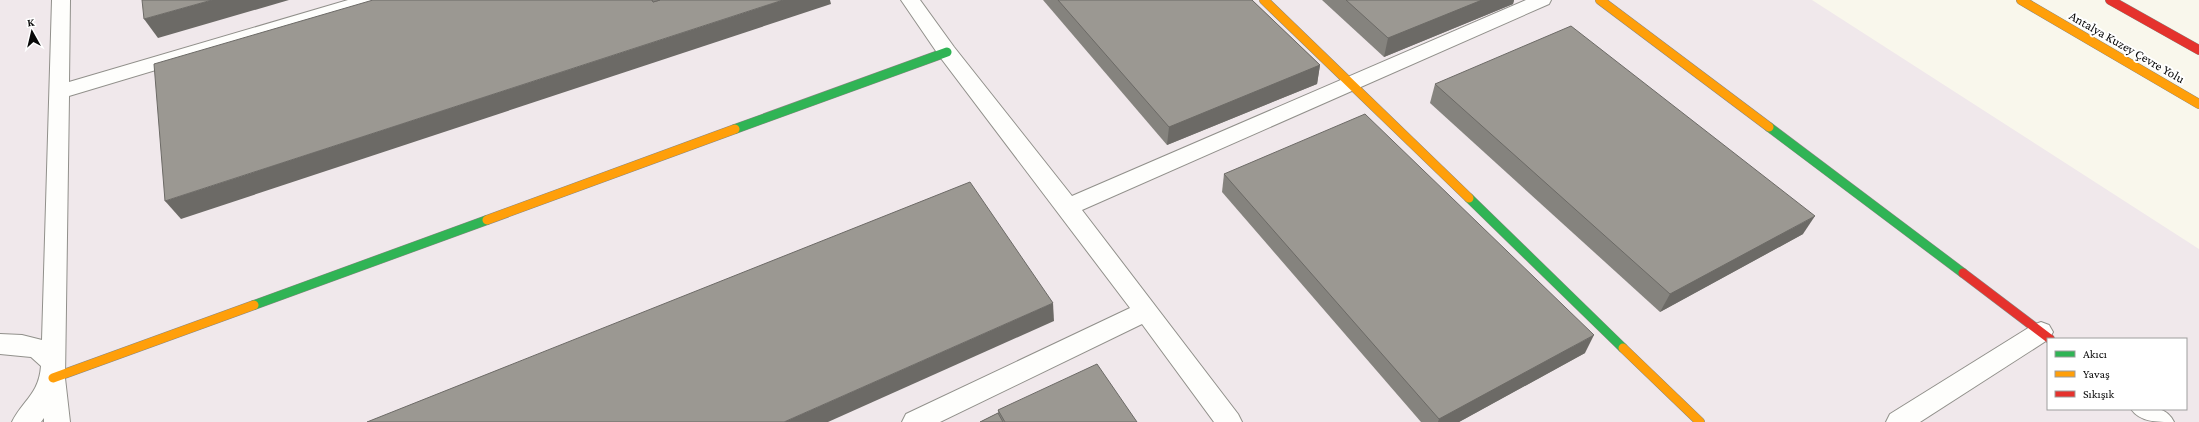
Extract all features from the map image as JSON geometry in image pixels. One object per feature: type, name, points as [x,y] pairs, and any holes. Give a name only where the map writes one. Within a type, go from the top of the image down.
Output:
[{"type":"main road","points":[[1264,0],[1700,422]]},
{"type":"main road","points":[[1600,0],[2045,336]]},
{"type":"main road","name":"Antalya Kuzey Çevre Yolu","points":[[2021,0],[2199,104]]},
{"type":"main road","points":[[2110,0],[2199,50]]},
{"type":"main road","points":[[53,378],[947,52]]},
{"type":"street","points":[[25,422],[48,393],[53,378],[61,0]]},
{"type":"street","points":[[60,92],[369,0]]},
{"type":"street","points":[[910,0],[947,52],[1068,207],[1229,422]]},
{"type":"street","points":[[1068,207],[1542,0]]},
{"type":"street","points":[[915,422],[1146,311]]},
{"type":"street","points":[[1899,422],[2045,336]]},
{"type":"street","points":[[0,344],[18,343],[29,345],[46,353],[53,364],[57,422]]},
{"type":"street","points":[[2145,410],[2161,422]]},
{"type":"shaded area","points":[[0,0],[1812,0],[2199,249],[2199,422],[0,422]]},
{"type":"building","points":[[142,0],[212,0],[144,19]]},
{"type":"building","points":[[373,0],[652,0],[653,2],[660,0],[783,0],[165,201],[154,64]]},
{"type":"building","points":[[1058,0],[1252,0],[1320,65],[1169,127]]},
{"type":"building","points":[[1346,0],[1482,0],[1388,38]]},
{"type":"building","points":[[1571,26],[1815,216],[1670,294],[1435,84]]},
{"type":"building","points":[[1365,114],[1594,335],[1439,419],[1224,174]]},
{"type":"building","points":[[970,182],[1053,303],[784,422],[367,422]]},
{"type":"building","points":[[1097,364],[1137,422],[1005,422],[998,410]]},
{"type":"building","points":[[998,413],[1003,422],[980,422]]},
{"type":"traffic: fast","points":[[735,129],[947,52]]},
{"type":"traffic: fast","points":[[1769,127],[1963,273]]},
{"type":"traffic: fast","points":[[1469,198],[1623,348]]},
{"type":"traffic: fast","points":[[254,305],[487,220]]},
{"type":"traffic: slow","points":[[1264,0],[1469,198]]},
{"type":"traffic: slow","points":[[1600,0],[1769,127]]},
{"type":"traffic: slow","points":[[2021,0],[2199,104]]},
{"type":"traffic: slow","points":[[487,220],[735,129]]},
{"type":"traffic: slow","points":[[53,378],[254,305]]},
{"type":"traffic: slow","points":[[1623,348],[1700,422]]},
{"type":"traffic: jam","points":[[2110,0],[2199,50]]},
{"type":"traffic: jam","points":[[1963,273],[2049,338]]}]
